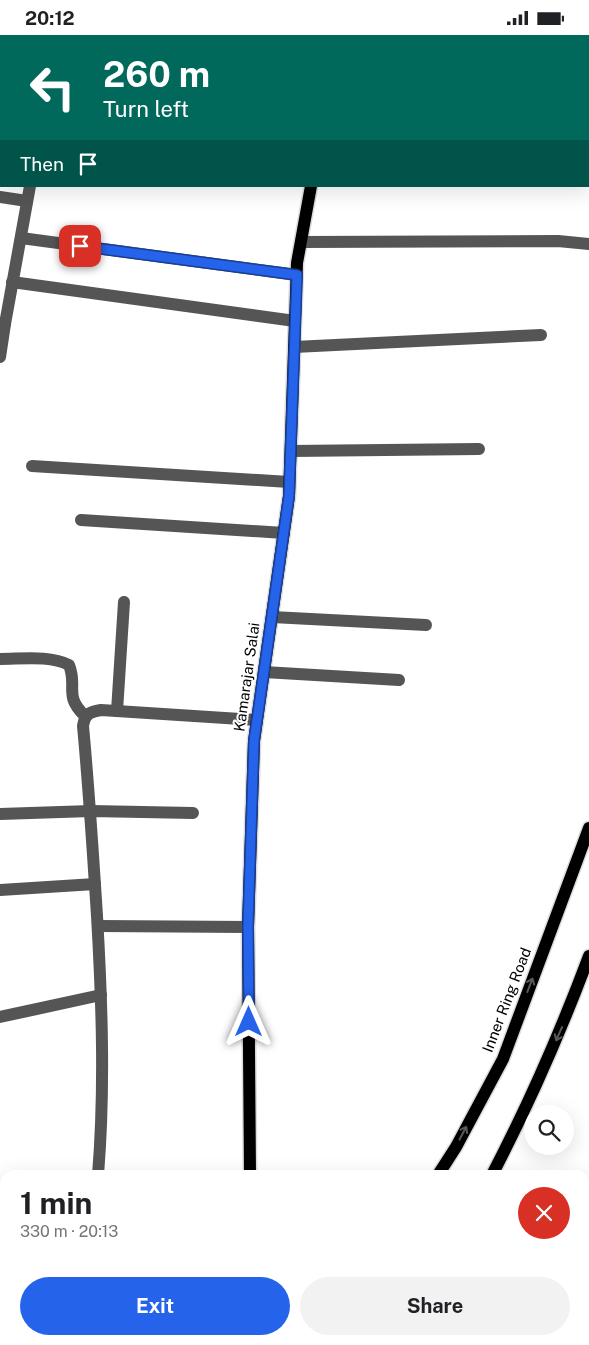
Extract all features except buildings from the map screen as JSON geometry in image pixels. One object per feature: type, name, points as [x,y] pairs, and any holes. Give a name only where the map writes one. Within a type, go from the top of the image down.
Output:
[{"type":"main road","name":"Kamarajar Salai","points":[[250,1170],[248,927],[254,741],[284,533],[289,482],[297,275],[311,187]]},
{"type":"main road","name":"Inner Ring Road","points":[[441,1170],[456,1147],[502,1059],[589,828]]},
{"type":"main road","points":[[495,1170],[517,1127],[564,1023],[589,956]]},
{"type":"street","points":[[0,357],[2,323],[21,238],[30,187]]},
{"type":"street","points":[[0,197],[27,201]]},
{"type":"street","points":[[21,238],[297,275]]},
{"type":"street","points":[[301,242],[558,241],[589,245]]},
{"type":"street","points":[[12,282],[295,321]]},
{"type":"street","points":[[294,347],[542,335]]},
{"type":"street","points":[[290,451],[479,449]]},
{"type":"street","points":[[32,466],[289,482]]},
{"type":"street","points":[[81,520],[284,533]]},
{"type":"street","points":[[117,711],[124,602]]},
{"type":"street","points":[[272,617],[426,625]]},
{"type":"street","points":[[0,659],[51,659],[69,665],[72,672],[72,701],[85,717]]},
{"type":"street","points":[[264,672],[399,680]]},
{"type":"street","points":[[98,1170],[103,1116],[101,995],[91,811],[83,726],[85,717],[95,711],[117,711],[257,720]]},
{"type":"street","points":[[0,814],[91,811],[192,813]]},
{"type":"street","points":[[0,890],[95,884]]},
{"type":"street","points":[[98,926],[248,927]]},
{"type":"street","points":[[0,1017],[101,995]]},
{"type":"route","points":[[80,246],[297,275],[289,496],[254,741],[248,927],[249,1022]]}]
